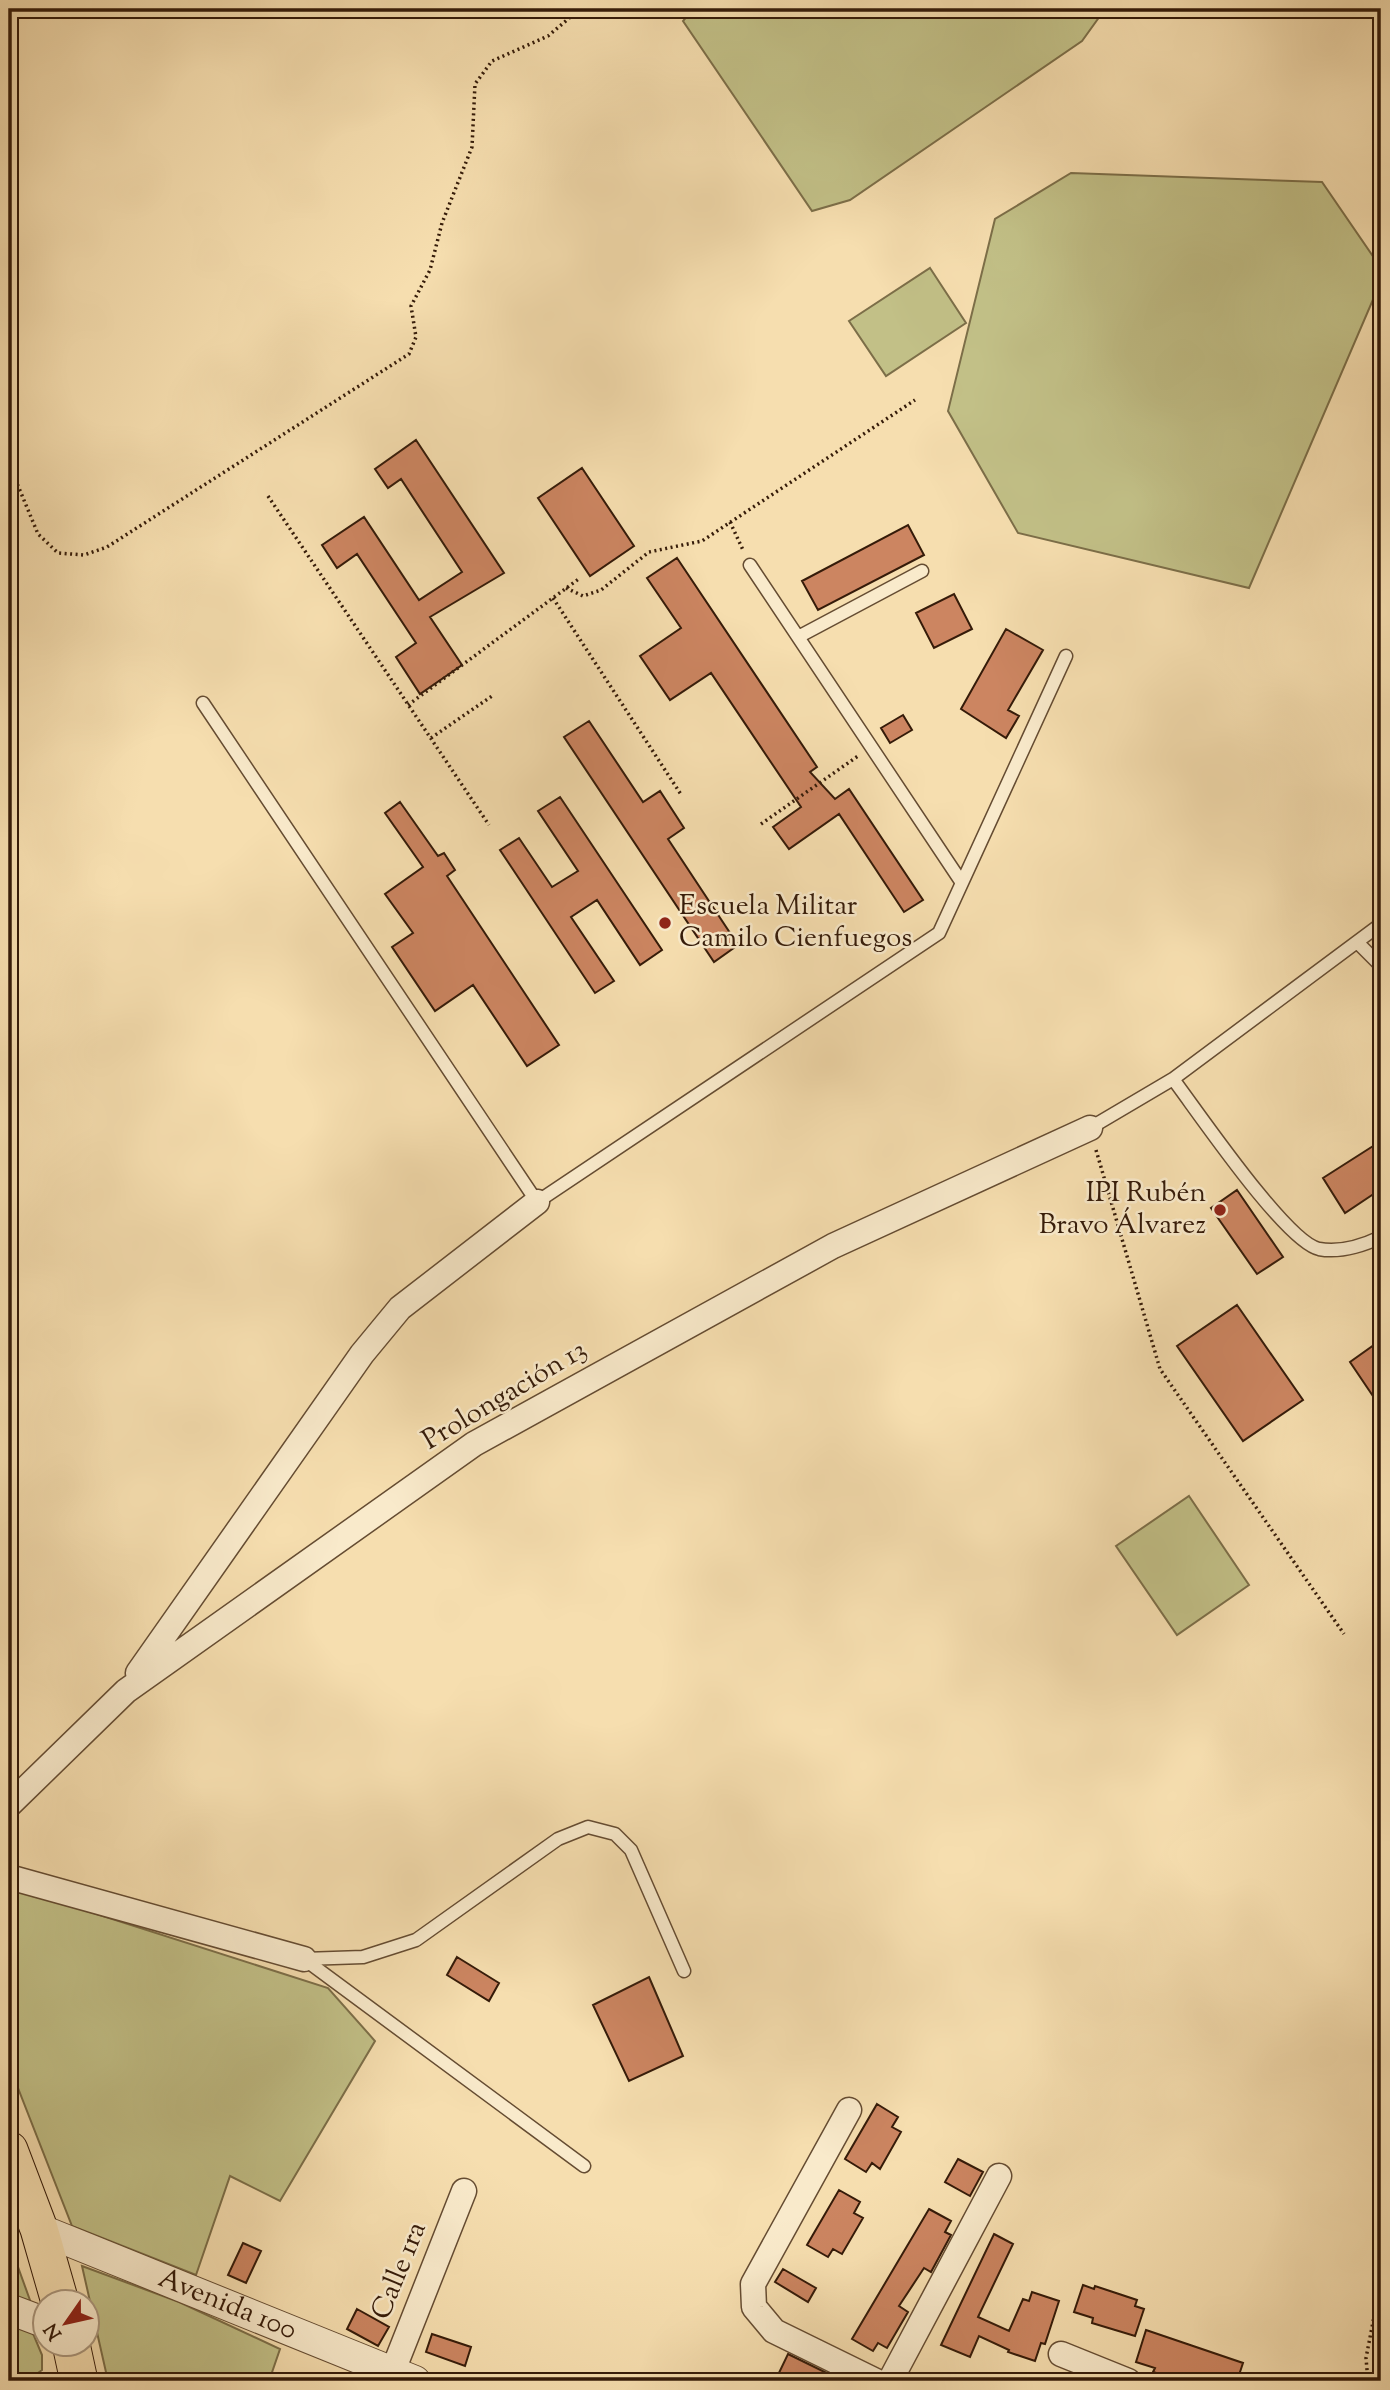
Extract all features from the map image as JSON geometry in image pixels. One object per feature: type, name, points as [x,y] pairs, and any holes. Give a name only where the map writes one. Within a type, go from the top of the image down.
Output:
[{"type":"main road","points":[[9,2150],[38,2229],[56,2288]]},
{"type":"main road","points":[[74,2358],[79,2381]]},
{"type":"street","name":"Prolongación 13","points":[[9,1805],[126,1690],[474,1444],[834,1246],[1090,1128]]},
{"type":"street","points":[[126,1690],[362,1354],[400,1308],[446,1269],[537,1202]]},
{"type":"street","points":[[9,1877],[304,1959]]},
{"type":"street","points":[[849,2110],[754,2284],[754,2307],[774,2331],[876,2381]]},
{"type":"street","points":[[890,2381],[999,2176]]},
{"type":"street","name":"Calle 1ra","points":[[403,2378],[464,2191]]},
{"type":"street","name":"Avenida 100","points":[[38,2229],[403,2378]]},
{"type":"street","points":[[9,2309],[32,2318]]},
{"type":"street","points":[[1061,2354],[1128,2381]]},
{"type":"lane","points":[[750,565],[962,883]]},
{"type":"lane","points":[[798,637],[922,571]]},
{"type":"lane","points":[[203,703],[537,1202],[939,933],[1066,656]]},
{"type":"lane","points":[[1090,1128],[1173,1079],[1381,925]]},
{"type":"lane","points":[[1358,943],[1381,965]]},
{"type":"lane","points":[[1173,1079],[1285,1226],[1318,1249],[1359,1248],[1381,1237]]},
{"type":"lane","points":[[304,1959],[363,1956],[416,1940],[558,1839],[588,1827],[615,1834],[631,1850],[684,1971]]},
{"type":"lane","points":[[304,1959],[584,2166]]},
{"type":"path","points":[[9,464],[38,534],[58,553],[84,555],[107,547],[409,354],[416,337],[411,306],[430,270],[442,223],[472,147],[475,84],[492,61],[548,36],[580,9]]},
{"type":"path","points":[[566,588],[583,596],[601,590],[649,552],[702,541],[915,400]]},
{"type":"path","points":[[268,496],[489,825]]},
{"type":"path","points":[[730,523],[750,565]]},
{"type":"path","points":[[408,705],[580,578]]},
{"type":"path","points":[[553,598],[682,796]]},
{"type":"path","points":[[431,738],[492,696]]},
{"type":"path","points":[[761,824],[871,747]]},
{"type":"path","points":[[1090,1128],[1160,1369],[1344,1634]]},
{"type":"path","points":[[1368,2381],[1366,2358],[1381,2281]]},
{"type":"shaded area","points":[[693,9],[1105,9],[1082,41],[850,200],[812,211],[683,21]]},
{"type":"shaded area","points":[[1071,173],[1322,182],[1381,268],[1381,281],[1249,588],[1018,533],[948,411],[995,219]]},
{"type":"shaded area","points":[[930,268],[966,323],[886,376],[849,321]]},
{"type":"shaded area","points":[[1189,1496],[1249,1585],[1177,1635],[1116,1546]]},
{"type":"shaded area","points":[[9,1886],[328,1988],[375,2041],[280,2201],[230,2176],[196,2275],[72,2226],[9,2065]]},
{"type":"shaded area","points":[[9,2242],[31,2303],[9,2295]]},
{"type":"shaded area","points":[[82,2266],[179,2302],[280,2349],[269,2381],[108,2381],[102,2354],[102,2288],[87,2288]]},
{"type":"shaded area","points":[[9,2322],[32,2331],[32,2358],[42,2358],[42,2370],[31,2378],[9,2371]]},
{"type":"building","points":[[416,440],[504,573],[430,617],[462,665],[420,694],[396,657],[416,643],[357,554],[337,568],[322,545],[364,517],[419,600],[462,572],[401,479],[388,488],[375,469]]},
{"type":"building","points":[[582,468],[634,546],[590,576],[538,498]]},
{"type":"building","points":[[908,525],[924,555],[818,610],[802,581]]},
{"type":"building","points":[[677,558],[817,767],[810,772],[835,799],[849,789],[923,900],[904,912],[839,814],[789,849],[773,827],[801,807],[711,673],[670,700],[640,656],[681,628],[647,578]]},
{"type":"building","points":[[954,594],[972,629],[934,648],[916,613]]},
{"type":"building","points":[[1006,629],[1043,650],[1008,710],[1019,716],[1006,738],[961,709]]},
{"type":"building","points":[[903,715],[912,730],[890,743],[881,728]]},
{"type":"building","points":[[589,721],[643,802],[660,791],[684,828],[668,839],[738,945],[714,962],[564,737]]},
{"type":"building","points":[[560,797],[662,950],[640,965],[597,900],[571,917],[614,981],[595,993],[500,850],[519,838],[552,887],[578,871],[538,811]]},
{"type":"building","points":[[400,802],[438,856],[444,853],[455,870],[447,876],[559,1045],[527,1066],[473,985],[435,1011],[392,947],[413,933],[385,894],[423,867],[385,813]]},
{"type":"building","points":[[1381,1141],[1381,1189],[1345,1213],[1323,1178]]},
{"type":"building","points":[[1237,1190],[1283,1257],[1257,1274],[1211,1208]]},
{"type":"building","points":[[1237,1305],[1303,1400],[1243,1441],[1177,1346]]},
{"type":"building","points":[[1381,1340],[1381,1408],[1350,1362]]},
{"type":"building","points":[[457,1957],[499,1983],[489,2001],[447,1975]]},
{"type":"building","points":[[649,1977],[683,2056],[629,2081],[593,2005]]},
{"type":"building","points":[[877,2104],[898,2117],[892,2127],[901,2132],[880,2169],[872,2163],[866,2172],[845,2159]]},
{"type":"building","points":[[958,2159],[983,2172],[970,2196],[945,2182]]},
{"type":"building","points":[[839,2190],[860,2202],[854,2213],[863,2218],[842,2254],[833,2249],[828,2257],[807,2245]]},
{"type":"building","points":[[929,2209],[951,2221],[945,2232],[951,2235],[931,2272],[924,2268],[899,2306],[908,2312],[887,2348],[878,2343],[873,2351],[852,2339]]},
{"type":"building","points":[[994,2234],[1013,2244],[978,2317],[1009,2331],[1023,2299],[1029,2301],[1032,2292],[1059,2301],[1045,2344],[1041,2343],[1035,2361],[1008,2352],[1009,2350],[979,2336],[970,2357],[941,2345]]},
{"type":"building","points":[[243,2243],[261,2251],[246,2283],[228,2275]]},
{"type":"building","points":[[783,2269],[816,2288],[808,2302],[775,2282]]},
{"type":"building","points":[[1083,2285],[1094,2289],[1095,2286],[1137,2300],[1135,2306],[1144,2309],[1135,2336],[1092,2323],[1093,2318],[1074,2312]]},
{"type":"building","points":[[357,2309],[389,2327],[378,2346],[347,2329]]},
{"type":"building","points":[[1146,2330],[1243,2363],[1237,2381],[1204,2381],[1181,2374],[1179,2380],[1153,2372],[1155,2368],[1136,2362]]},
{"type":"building","points":[[432,2334],[471,2347],[465,2366],[426,2352]]},
{"type":"building","points":[[788,2354],[843,2381],[786,2381],[777,2377]]},
{"type":"place","name":"Escuela Militar Camilo Cienfuegos","points":[[665,923]]},
{"type":"place","name":"IPI Rubén Bravo Álvarez","points":[[1220,1210]]}]
